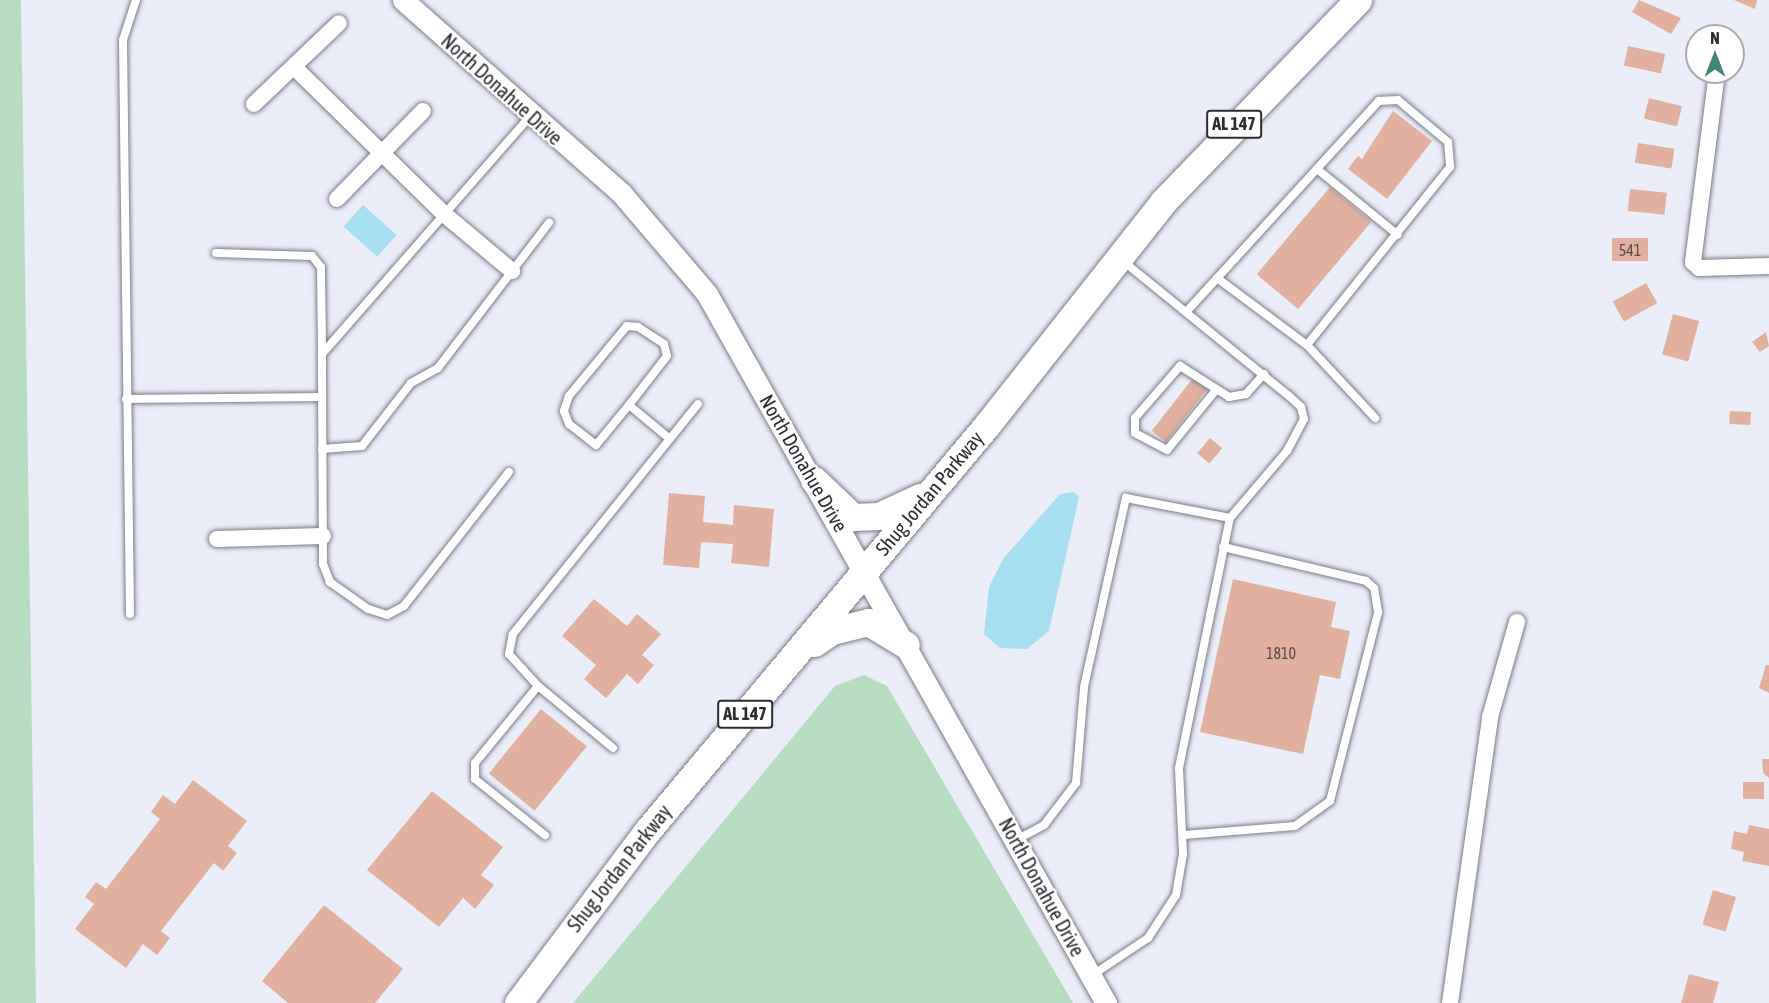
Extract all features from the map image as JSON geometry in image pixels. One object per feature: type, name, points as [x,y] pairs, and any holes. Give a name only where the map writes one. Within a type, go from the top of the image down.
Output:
[{"type":"main road","name":"Shug Jordan Parkway","points":[[518,1003],[648,830],[929,493],[1118,257],[1229,129],[1358,0]]},
{"type":"main road","points":[[814,480],[842,509],[865,519],[929,493]]},
{"type":"main road","points":[[793,658],[850,624],[868,622],[906,645]]},
{"type":"street","name":"North Donahue Drive","points":[[403,0],[530,116],[622,194],[667,243],[707,294],[866,568],[906,645],[1106,1003]]},
{"type":"street","points":[[254,104],[339,23]]},
{"type":"street","points":[[294,67],[444,214],[512,271]]},
{"type":"street","points":[[1715,84],[1693,262],[1699,268],[1769,266]]},
{"type":"street","points":[[337,199],[423,111]]},
{"type":"street","points":[[217,539],[323,537]]},
{"type":"street","points":[[1450,1003],[1490,717],[1517,622]]},
{"type":"lane","points":[[130,614],[123,40],[136,0]]},
{"type":"lane","points":[[1188,310],[1380,101],[1398,100],[1449,142],[1452,156],[1443,180],[1306,345]]},
{"type":"lane","points":[[322,354],[530,116]]},
{"type":"lane","points":[[1317,169],[1398,235]]},
{"type":"lane","points":[[322,449],[362,446],[411,383],[438,368],[549,224]]},
{"type":"lane","points":[[216,253],[312,256],[321,267],[323,537],[330,582],[346,598],[387,615],[404,606],[509,472]]},
{"type":"lane","points":[[1091,976],[1126,957],[1166,914],[1182,872],[1184,835],[1179,768],[1230,518],[1302,430],[1301,407],[1188,310],[1118,257]]},
{"type":"lane","points":[[1217,278],[1306,345],[1375,418]]},
{"type":"lane","points":[[627,326],[638,327],[664,345],[667,356],[628,405],[596,445],[569,424],[564,411],[569,396],[627,326]]},
{"type":"lane","points":[[1216,390],[1167,450],[1155,448],[1135,433],[1135,418],[1175,368],[1186,366],[1216,390],[1238,398],[1264,374]]},
{"type":"lane","points":[[126,399],[322,397]]},
{"type":"lane","points":[[613,748],[538,686],[509,654],[513,634],[698,404]]},
{"type":"lane","points":[[628,405],[670,439]]},
{"type":"lane","points":[[1016,840],[1044,825],[1076,783],[1084,687],[1126,498],[1230,518]]},
{"type":"lane","points":[[1184,835],[1294,826],[1330,801],[1377,612],[1374,588],[1366,581],[1223,547]]},
{"type":"lane","points":[[538,686],[475,763],[475,779],[545,835]]},
{"type":"green space","points":[[0,0],[21,0],[36,1003],[0,1003]]},
{"type":"green space","points":[[864,675],[887,686],[1073,1003],[573,1003],[835,686]]},
{"type":"water","points":[[363,205],[396,235],[377,257],[344,227]]},
{"type":"water","points":[[1074,492],[1079,497],[1049,631],[1027,649],[1000,648],[984,634],[989,587],[1003,559],[1060,494]]},
{"type":"building","points":[[1639,0],[1681,18],[1671,34],[1632,12]]},
{"type":"building","points":[[1734,0],[1757,0],[1755,9]]},
{"type":"building","points":[[1628,46],[1665,54],[1661,73],[1624,66]]},
{"type":"building","points":[[1649,98],[1682,106],[1677,127],[1644,118]]},
{"type":"building","points":[[1393,111],[1432,141],[1387,199],[1348,169],[1358,156],[1362,159]]},
{"type":"building","points":[[1638,143],[1675,149],[1671,169],[1635,163]]},
{"type":"building","points":[[1330,187],[1371,222],[1298,309],[1257,274]]},
{"type":"building","points":[[1630,189],[1667,193],[1664,215],[1628,211]]},
{"type":"building","points":[[1612,238],[1648,238],[1648,261],[1612,261]]},
{"type":"building","points":[[1646,283],[1657,303],[1624,322],[1613,301]]},
{"type":"building","points":[[1673,314],[1699,321],[1688,362],[1662,355]]},
{"type":"building","points":[[1766,332],[1769,346],[1760,352],[1752,342]]},
{"type":"building","points":[[1193,378],[1207,389],[1166,442],[1152,431]]},
{"type":"building","points":[[1730,411],[1751,412],[1750,425],[1729,424]]},
{"type":"building","points":[[1210,438],[1222,448],[1209,464],[1197,453]]},
{"type":"building","points":[[669,493],[705,496],[703,522],[733,525],[734,505],[774,509],[769,567],[731,563],[733,544],[701,542],[699,568],[663,565]]},
{"type":"building","points":[[1233,579],[1336,602],[1331,627],[1350,631],[1340,679],[1320,675],[1303,754],[1200,732]]},
{"type":"building","points":[[594,599],[627,626],[637,614],[661,634],[642,655],[654,665],[638,684],[627,674],[606,698],[584,679],[596,665],[562,636]]},
{"type":"building","points":[[1766,665],[1769,665],[1769,693],[1759,688]]},
{"type":"building","points":[[541,709],[587,746],[535,811],[489,774]]},
{"type":"building","points":[[1762,759],[1769,759],[1769,778],[1763,773]]},
{"type":"building","points":[[193,780],[247,821],[228,846],[237,853],[223,871],[214,863],[161,931],[170,938],[157,955],[143,944],[126,968],[75,929],[94,904],[85,897],[96,882],[106,889],[160,819],[151,812],[163,795],[175,804]]},
{"type":"building","points":[[1743,782],[1764,782],[1764,799],[1743,799]]},
{"type":"building","points":[[432,791],[503,847],[481,875],[494,885],[475,909],[463,898],[439,927],[367,870]]},
{"type":"building","points":[[1749,825],[1769,829],[1769,866],[1742,861],[1744,852],[1731,849],[1734,831],[1747,834]]},
{"type":"building","points":[[1713,890],[1736,897],[1725,931],[1702,924]]},
{"type":"building","points":[[324,905],[403,969],[375,1003],[288,1003],[262,981]]},
{"type":"building","points":[[1689,974],[1719,982],[1713,1003],[1681,1003]]}]
